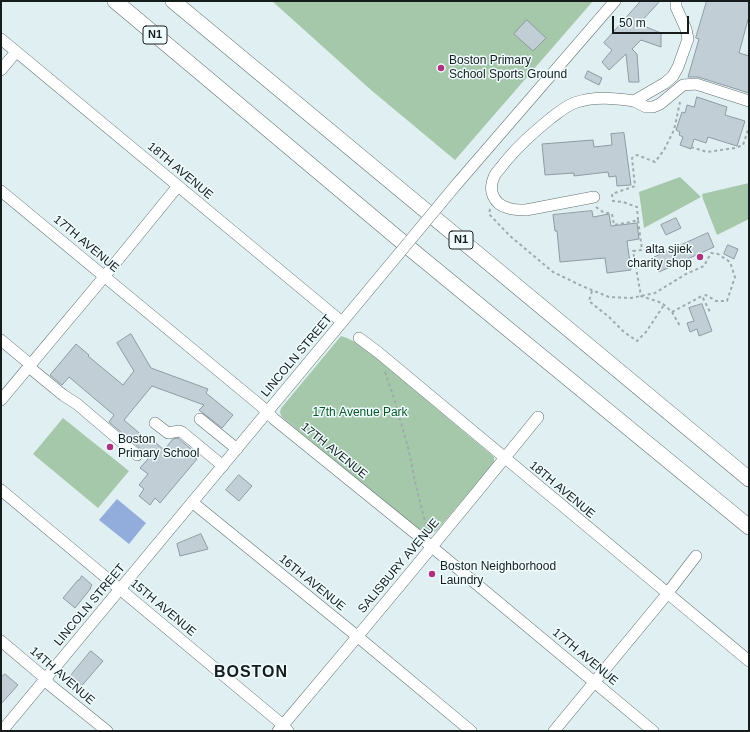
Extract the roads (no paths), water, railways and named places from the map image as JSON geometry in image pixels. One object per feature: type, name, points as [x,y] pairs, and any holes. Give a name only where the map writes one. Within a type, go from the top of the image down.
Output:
[{"type":"highway","name":"N1","points":[[115,1],[413,251],[749,527]]},
{"type":"highway","name":"N1","points":[[173,1],[749,479]]},
{"type":"street","name":"LINCOLN STREET","points":[[2,731],[456,185],[616,1]]},
{"type":"street","points":[[634,101],[665,83],[673,76],[678,68],[688,39],[686,29],[676,7],[676,1]]},
{"type":"street","name":"18TH AVENUE","points":[[1,39],[342,322]]},
{"type":"street","points":[[1,70],[16,52]]},
{"type":"street","points":[[595,202],[526,210],[507,208],[500,204],[492,196],[491,186],[494,176],[518,147],[534,131],[574,103],[591,99],[611,98],[634,101],[646,107],[653,107],[660,104],[683,85],[696,84],[749,102]]},
{"type":"street","points":[[1,400],[178,186]]},
{"type":"street","name":"17TH AVENUE","points":[[1,191],[261,406],[267,413],[432,547],[653,731]]},
{"type":"street","name":"18TH AVENUE","points":[[360,338],[749,661]]},
{"type":"street","points":[[1,340],[63,395],[77,404],[138,455]]},
{"type":"street","name":"SALISBURY AVENUE","points":[[283,729],[357,636],[538,417]]},
{"type":"street","points":[[200,419],[237,449]]},
{"type":"street","points":[[155,423],[168,433],[179,431],[182,432],[223,466]]},
{"type":"street","name":"15TH AVENUE","points":[[1,490],[120,589],[283,729]]},
{"type":"street","name":"16TH AVENUE","points":[[192,502],[471,731]]},
{"type":"street","points":[[554,731],[667,594],[696,556]]},
{"type":"street","name":"14TH AVENUE","points":[[1,642],[46,679],[50,685],[107,731]]},
{"type":"water","points":[[117,499],[146,523],[129,544],[99,520]]},
{"type":"place","name":"Boston Primary School Sports Ground","points":[[441,68]]},
{"type":"place","name":"alta sjiek charity shop","points":[[700,257]]},
{"type":"place","name":"Boston Primary School","points":[[110,447]]},
{"type":"place","name":"Boston Neighborhood Laundry","points":[[432,574]]},
{"type":"district","name":"BOSTON","points":[[251,673]]},
{"type":"park label","name":"17th Avenue Park","points":[[360,413]]}]
